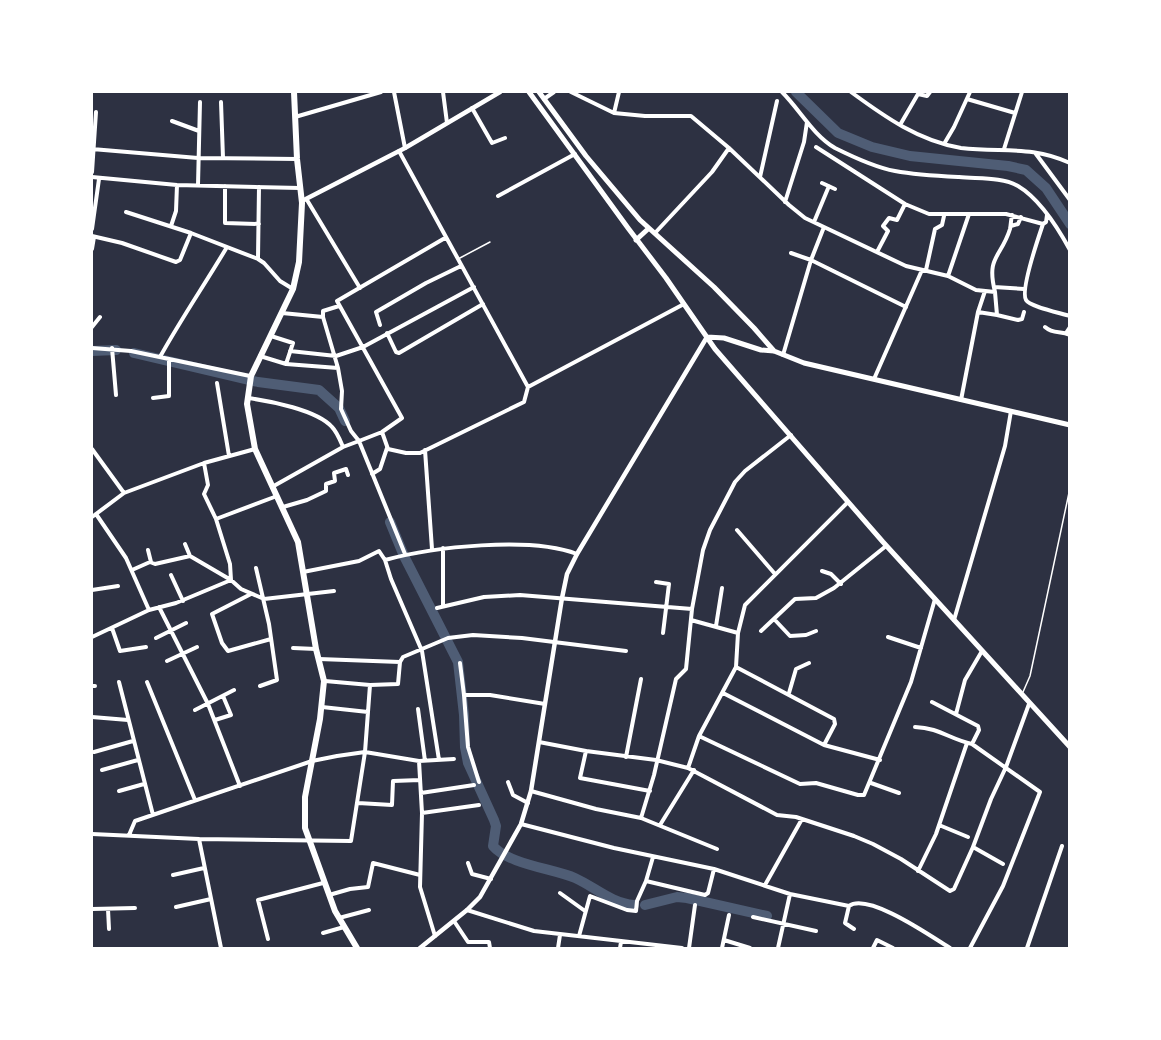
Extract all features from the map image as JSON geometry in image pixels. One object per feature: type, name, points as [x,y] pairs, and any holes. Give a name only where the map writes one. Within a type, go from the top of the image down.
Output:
[{"type":"highway","points":[[294,92],[297,159],[300,188],[304,200],[300,254],[293,289],[251,377],[248,397],[255,450],[298,542],[316,649],[324,681],[322,707],[304,802],[304,821],[308,840],[328,895],[357,948]]},
{"type":"main road","points":[[529,92],[684,303],[715,349],[887,546],[1070,747]]},
{"type":"main road","points":[[539,92],[607,183],[648,229],[714,287],[774,351],[783,356],[874,379],[1070,425]]},
{"type":"main road","points":[[636,240],[648,229]]},
{"type":"main road","points":[[707,337],[724,338],[761,350],[774,351]]},
{"type":"street","points":[[295,117],[381,92]]},
{"type":"street","points":[[394,92],[405,148]]},
{"type":"street","points":[[443,92],[447,123]]},
{"type":"street","points":[[360,288],[304,200],[405,148],[500,92]]},
{"type":"street","points":[[544,99],[554,92]]},
{"type":"street","points":[[571,92],[614,112],[645,116],[691,116],[729,148],[785,202],[814,222],[906,266],[948,276],[972,289],[1024,290]]},
{"type":"street","points":[[614,112],[619,92]]},
{"type":"street","points":[[782,92],[815,132],[834,147],[894,171],[985,179],[1019,187],[1070,250]]},
{"type":"street","points":[[851,92],[923,138],[965,148],[1044,153],[1070,163]]},
{"type":"street","points":[[900,125],[918,94],[927,96],[930,92]]},
{"type":"street","points":[[944,144],[970,92]]},
{"type":"street","points":[[1005,149],[1022,92]]},
{"type":"street","points":[[967,99],[1015,114]]},
{"type":"street","points":[[760,178],[777,100]]},
{"type":"street","points":[[198,185],[200,102]]},
{"type":"street","points":[[221,102],[223,158]]},
{"type":"street","points":[[472,108],[492,143],[505,138]]},
{"type":"street","points":[[92,172],[96,112]]},
{"type":"street","points":[[172,121],[199,131]]},
{"type":"street","points":[[785,202],[804,142],[807,122]]},
{"type":"street","points":[[816,147],[905,204],[929,214],[984,213],[1046,220]]},
{"type":"street","points":[[654,234],[712,172],[729,148]]},
{"type":"street","points":[[92,149],[198,158],[297,159]]},
{"type":"street","points":[[387,448],[406,453],[420,453],[524,402],[528,387],[399,151]]},
{"type":"street","points":[[498,196],[575,154]]},
{"type":"street","points":[[1036,154],[1070,200]]},
{"type":"street","points":[[92,177],[177,185],[300,188]]},
{"type":"street","points":[[92,229],[99,179]]},
{"type":"street","points":[[822,183],[835,189]]},
{"type":"street","points":[[171,226],[176,211],[177,185]]},
{"type":"street","points":[[225,186],[225,223],[259,224]]},
{"type":"street","points":[[814,222],[829,186]]},
{"type":"street","points":[[258,259],[259,187]]},
{"type":"street","points":[[877,252],[888,231],[883,226],[889,218],[897,220],[905,204]]},
{"type":"street","points":[[126,212],[191,233],[258,259],[280,281],[293,289]]},
{"type":"street","points":[[948,276],[969,214]]},
{"type":"street","points":[[997,315],[991,275],[992,267],[1011,226],[1012,215]]},
{"type":"street","points":[[874,379],[924,270],[935,229],[942,225],[944,216]]},
{"type":"street","points":[[1011,226],[1018,224],[1021,217]]},
{"type":"street","points":[[1046,220],[1026,277],[1024,290],[1027,302],[1070,316]]},
{"type":"street","points":[[783,356],[811,260],[824,227]]},
{"type":"street","points":[[92,249],[93,237],[122,243],[176,262],[180,260],[191,233]]},
{"type":"street","points":[[272,487],[343,447],[382,432],[402,418],[337,300],[445,238]]},
{"type":"street","points":[[160,357],[190,304],[206,283],[227,247]]},
{"type":"street","points":[[791,253],[811,260],[906,307]]},
{"type":"street","points":[[380,325],[376,312],[461,266]]},
{"type":"street","points":[[290,351],[336,356],[363,347],[474,287]]},
{"type":"street","points":[[961,400],[978,312],[985,291]]},
{"type":"street","points":[[528,387],[684,303]]},
{"type":"street","points":[[387,333],[396,352],[399,353],[483,304]]},
{"type":"street","points":[[339,306],[323,310],[323,317],[339,368],[342,391],[340,409],[372,474],[404,555]]},
{"type":"street","points":[[978,312],[1018,320],[1022,319],[1024,312]]},
{"type":"street","points":[[282,313],[323,317]]},
{"type":"street","points":[[92,327],[100,317]]},
{"type":"street","points":[[1045,327],[1053,333],[1068,334],[1070,327]]},
{"type":"street","points":[[270,336],[292,343],[286,364]]},
{"type":"street","points":[[420,948],[467,910],[483,893],[521,824],[531,790],[567,574],[707,337]]},
{"type":"street","points":[[92,348],[160,357],[251,377]]},
{"type":"street","points":[[112,349],[116,396]]},
{"type":"street","points":[[260,356],[286,364],[339,368]]},
{"type":"street","points":[[153,398],[169,396],[169,360]]},
{"type":"street","points":[[217,383],[229,456]]},
{"type":"street","points":[[248,397],[296,408],[327,422],[335,431],[343,447]]},
{"type":"street","points":[[954,620],[1005,446],[1011,411]]},
{"type":"street","points":[[372,474],[381,466],[387,448],[382,432]]},
{"type":"street","points":[[641,818],[650,791],[676,679],[686,669],[692,609],[705,542],[735,482],[755,462],[791,435]]},
{"type":"street","points":[[92,449],[124,493]]},
{"type":"street","points":[[150,610],[132,570],[94,515],[124,493],[204,463],[255,450]]},
{"type":"street","points":[[425,450],[432,549]]},
{"type":"street","points":[[204,463],[208,485],[204,494],[216,519],[230,564],[231,580]]},
{"type":"street","points":[[283,507],[307,500],[326,491],[326,484],[335,481],[334,473],[346,470],[348,476]]},
{"type":"street","points":[[216,519],[277,496]]},
{"type":"street","points":[[688,768],[699,736],[736,667],[738,633],[745,605],[849,501]]},
{"type":"street","points":[[736,530],[776,574]]},
{"type":"street","points":[[185,544],[190,556],[264,599],[334,591]]},
{"type":"street","points":[[385,560],[432,549],[502,545],[546,546],[566,549],[577,554]]},
{"type":"street","points":[[761,631],[795,599],[816,598],[841,584],[887,546]]},
{"type":"street","points":[[443,548],[443,605]]},
{"type":"street","points":[[148,550],[151,562]]},
{"type":"street","points":[[303,572],[359,561],[378,551],[382,552],[422,651],[439,760]]},
{"type":"street","points":[[132,570],[151,562],[155,564],[190,556]]},
{"type":"street","points":[[256,568],[272,639],[278,680],[260,686]]},
{"type":"street","points":[[822,572],[831,574],[841,584]]},
{"type":"street","points":[[171,575],[183,600]]},
{"type":"street","points":[[92,637],[150,610],[183,600],[231,580]]},
{"type":"street","points":[[656,582],[669,584],[663,633]]},
{"type":"street","points":[[92,590],[118,586]]},
{"type":"street","points":[[716,626],[722,588]]},
{"type":"street","points":[[252,593],[212,614],[222,643],[227,651],[272,639]]},
{"type":"street","points":[[437,608],[497,595],[692,609]]},
{"type":"street","points":[[699,736],[800,784],[816,783],[864,795],[871,783],[911,682],[935,598]]},
{"type":"street","points":[[159,607],[208,704],[240,786]]},
{"type":"street","points":[[774,619],[790,636],[806,635],[816,631]]},
{"type":"street","points":[[691,620],[738,633]]},
{"type":"street","points":[[156,638],[186,623]]},
{"type":"street","points":[[112,627],[120,651],[146,647]]},
{"type":"street","points":[[318,658],[401,660],[448,638],[483,635],[626,651]]},
{"type":"street","points":[[888,638],[921,648]]},
{"type":"street","points":[[167,661],[196,647]]},
{"type":"street","points":[[293,648],[316,649]]},
{"type":"street","points":[[956,714],[965,680],[982,651]]},
{"type":"street","points":[[324,681],[370,685],[398,684],[401,660]]},
{"type":"street","points":[[460,663],[468,747],[479,782]]},
{"type":"street","points":[[789,693],[796,669],[809,663]]},
{"type":"street","points":[[736,667],[789,693],[835,720],[824,745]]},
{"type":"street","points":[[626,757],[641,680]]},
{"type":"street","points":[[119,682],[153,815]]},
{"type":"street","points":[[147,682],[195,800]]},
{"type":"street","points":[[92,834],[199,839],[351,841],[365,752],[370,685]]},
{"type":"street","points":[[195,710],[234,690]]},
{"type":"street","points":[[723,693],[824,745],[880,760]]},
{"type":"street","points":[[464,695],[490,695],[545,704]]},
{"type":"street","points":[[215,720],[231,715],[223,696]]},
{"type":"street","points":[[918,871],[979,728],[932,702]]},
{"type":"street","points":[[539,742],[656,760],[694,770],[777,815],[802,819],[873,844],[952,891],[1006,767],[1029,704]]},
{"type":"street","points":[[322,707],[368,712]]},
{"type":"street","points":[[418,709],[425,761]]},
{"type":"street","points":[[92,717],[128,720]]},
{"type":"street","points":[[915,728],[933,729],[971,743],[1040,790],[1003,886],[970,948]]},
{"type":"street","points":[[94,752],[133,741]]},
{"type":"street","points":[[586,751],[580,778],[650,791]]},
{"type":"street","points":[[129,835],[134,822],[312,761],[365,752],[419,761],[454,759]]},
{"type":"street","points":[[102,770],[138,760]]},
{"type":"street","points":[[419,761],[422,813],[420,889],[435,936]]},
{"type":"street","points":[[660,825],[694,770]]},
{"type":"street","points":[[357,803],[392,805],[393,781],[420,780]]},
{"type":"street","points":[[508,782],[513,795],[528,803]]},
{"type":"street","points":[[871,783],[899,793]]},
{"type":"street","points":[[119,790],[144,784]]},
{"type":"street","points":[[421,793],[474,785]]},
{"type":"street","points":[[531,790],[596,809],[641,818],[717,849]]},
{"type":"street","points":[[422,813],[479,806]]},
{"type":"street","points":[[765,885],[802,819]]},
{"type":"street","points":[[521,824],[714,870],[790,894],[849,906],[859,903],[880,908],[904,919],[950,948]]},
{"type":"street","points":[[939,825],[968,837]]},
{"type":"street","points":[[199,839],[221,948]]},
{"type":"street","points":[[1027,948],[1062,846]]},
{"type":"street","points":[[973,847],[1003,864]]},
{"type":"street","points":[[579,936],[590,896],[636,912],[637,901],[653,856]]},
{"type":"street","points":[[468,862],[473,875],[491,879]]},
{"type":"street","points":[[328,895],[368,887],[373,863],[420,875]]},
{"type":"street","points":[[173,875],[204,868]]},
{"type":"street","points":[[646,881],[705,895],[708,893],[714,870]]},
{"type":"street","points":[[268,939],[258,900],[323,883]]},
{"type":"street","points":[[560,893],[585,911]]},
{"type":"street","points":[[778,948],[790,894]]},
{"type":"street","points":[[176,907],[211,899]]},
{"type":"street","points":[[689,948],[695,905]]},
{"type":"street","points":[[849,906],[845,924],[854,928]]},
{"type":"street","points":[[92,909],[135,908]]},
{"type":"street","points":[[108,909],[109,929]]},
{"type":"street","points":[[339,918],[369,910]]},
{"type":"street","points":[[467,910],[509,925],[560,935],[682,948]]},
{"type":"street","points":[[722,948],[729,915]]},
{"type":"street","points":[[753,917],[816,931]]},
{"type":"street","points":[[454,921],[468,942],[489,942],[490,948]]},
{"type":"street","points":[[323,933],[344,927]]},
{"type":"street","points":[[558,948],[560,935]]},
{"type":"street","points":[[724,940],[750,948]]},
{"type":"street","points":[[873,948],[877,940],[893,948]]},
{"type":"street","points":[[620,948],[621,942]]},
{"type":"lane","points":[[458,259],[490,242]]},
{"type":"lane","points":[[1022,695],[1030,676],[1070,488]]},
{"type":"waterway","points":[[796,92],[838,133],[872,147],[910,156],[1008,166],[1026,170],[1046,188],[1070,224]]},
{"type":"waterway","points":[[92,351],[116,350]]},
{"type":"waterway","points":[[134,353],[258,382],[319,390],[339,408],[345,421]]},
{"type":"waterway","points":[[390,522],[404,556],[458,662],[468,763],[496,826],[493,846],[509,857],[575,878],[610,898],[634,905]]},
{"type":"waterway","points":[[645,905],[677,897],[767,916]]}]
